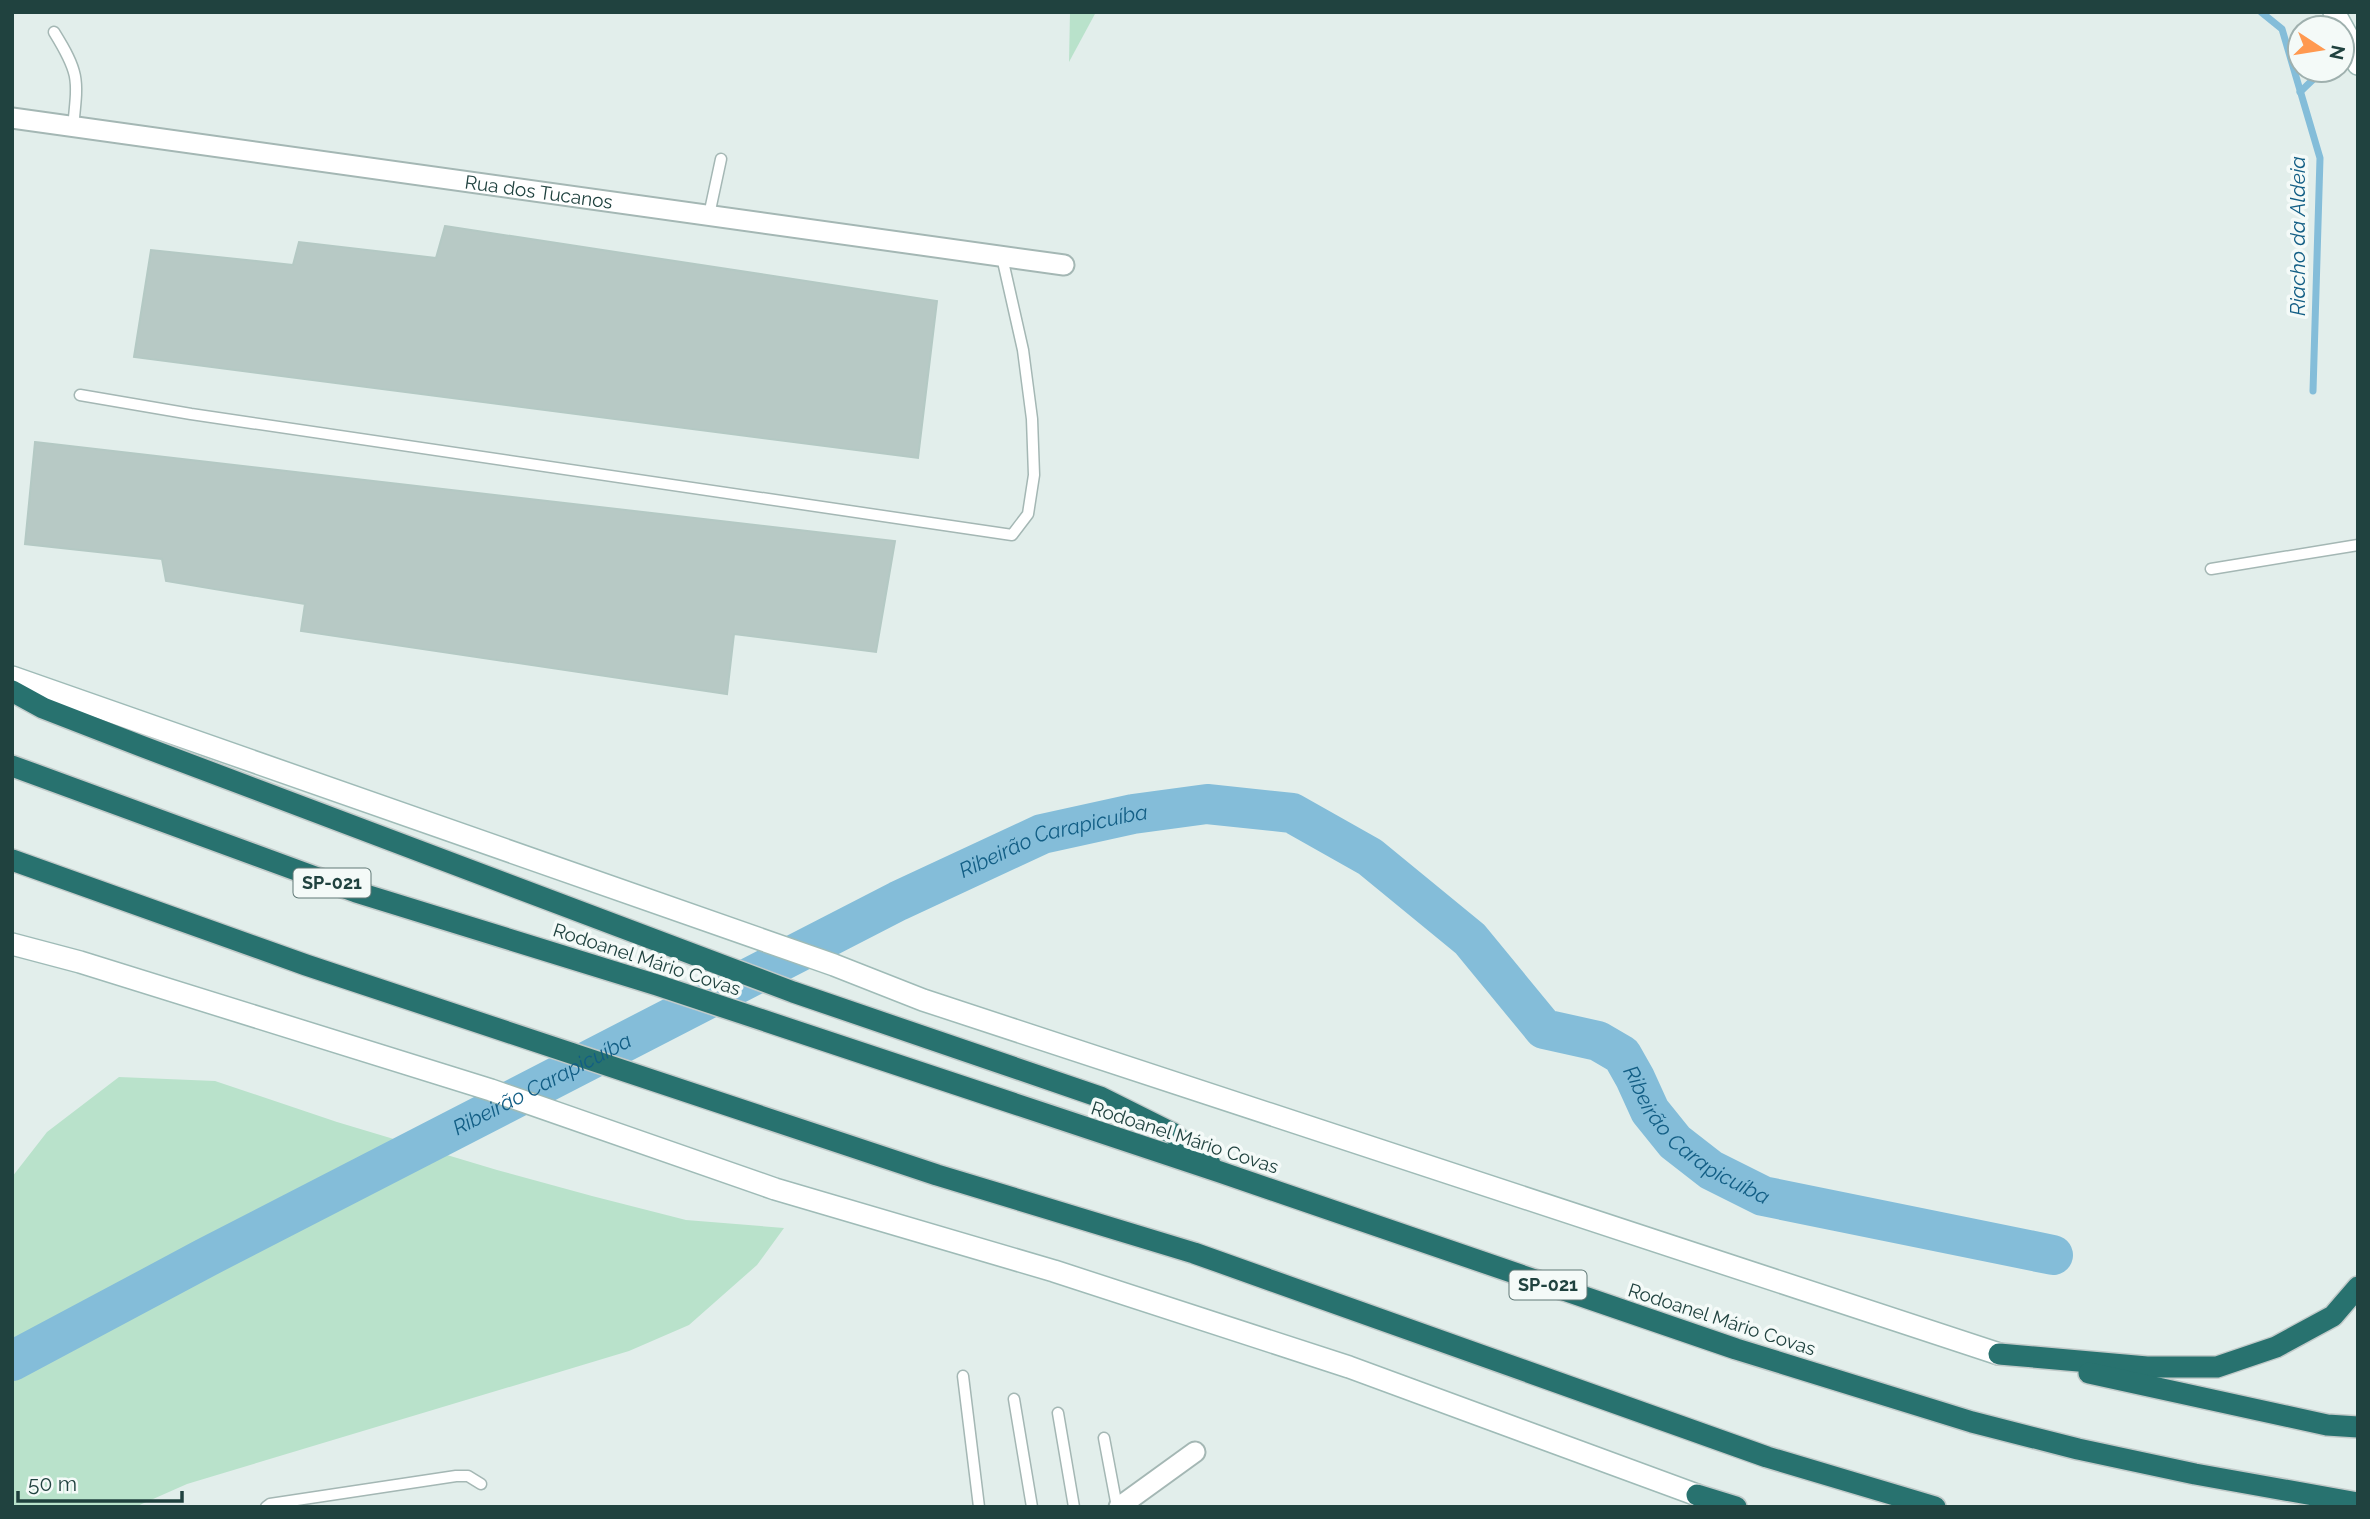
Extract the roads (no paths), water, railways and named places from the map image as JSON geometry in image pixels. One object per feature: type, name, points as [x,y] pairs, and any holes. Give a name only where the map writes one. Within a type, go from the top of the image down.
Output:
[{"type":"highway","points":[[12,691],[43,708],[141,746],[793,992],[1100,1097],[1172,1133],[1220,1172]]},
{"type":"highway","name":"Rodoanel Mário Covas","points":[[12,766],[356,892],[657,985],[1220,1172],[1736,1349],[1972,1422],[2091,1452],[2358,1503]]},
{"type":"highway","points":[[12,860],[306,965],[937,1175],[1194,1253],[1767,1457],[1935,1507]]},
{"type":"highway","points":[[1999,1354],[2147,1367],[2217,1367],[2276,1347],[2333,1316],[2358,1287]]},
{"type":"highway","points":[[1999,1354],[2328,1424],[2358,1427]]},
{"type":"highway","points":[[1705,1501],[1736,1507]]},
{"type":"main road","points":[[12,677],[834,965],[923,1000],[1999,1354]]},
{"type":"main road","points":[[12,944],[80,962],[491,1090],[775,1189],[1054,1271],[1349,1367],[1705,1501]]},
{"type":"street","name":"Rua dos Tucanos","points":[[12,118],[1064,265]]},
{"type":"street","points":[[1118,1507],[1195,1452]]},
{"type":"lane","points":[[54,32],[75,70],[77,85],[74,127]]},
{"type":"lane","points":[[709,215],[722,159]]},
{"type":"lane","points":[[80,395],[205,416],[1012,535],[1028,514],[1034,475],[1032,418],[1023,350],[1002,256]]},
{"type":"lane","points":[[2211,569],[2358,545]]},
{"type":"lane","points":[[963,1376],[979,1507]]},
{"type":"lane","points":[[1014,1399],[1032,1507]]},
{"type":"lane","points":[[1058,1413],[1074,1507]]},
{"type":"lane","points":[[1104,1438],[1118,1507]]},
{"type":"lane","points":[[266,1507],[270,1504],[456,1476],[468,1476],[481,1484]]},
{"type":"waterway","name":"Riacho da Aldeia","points":[[2261,12],[2282,29],[2320,158],[2313,391]]},
{"type":"waterway","points":[[2300,92],[2308,84]]},
{"type":"waterway","name":"Ribeirão Carapicuíba","points":[[12,1361],[205,1258],[898,901],[1042,834],[1133,814],[1207,804],[1292,813],[1370,857],[1470,939],[1544,1029],[1598,1041],[1622,1055],[1650,1111],[1675,1142],[1711,1170],[1763,1196],[2053,1255]]}]
